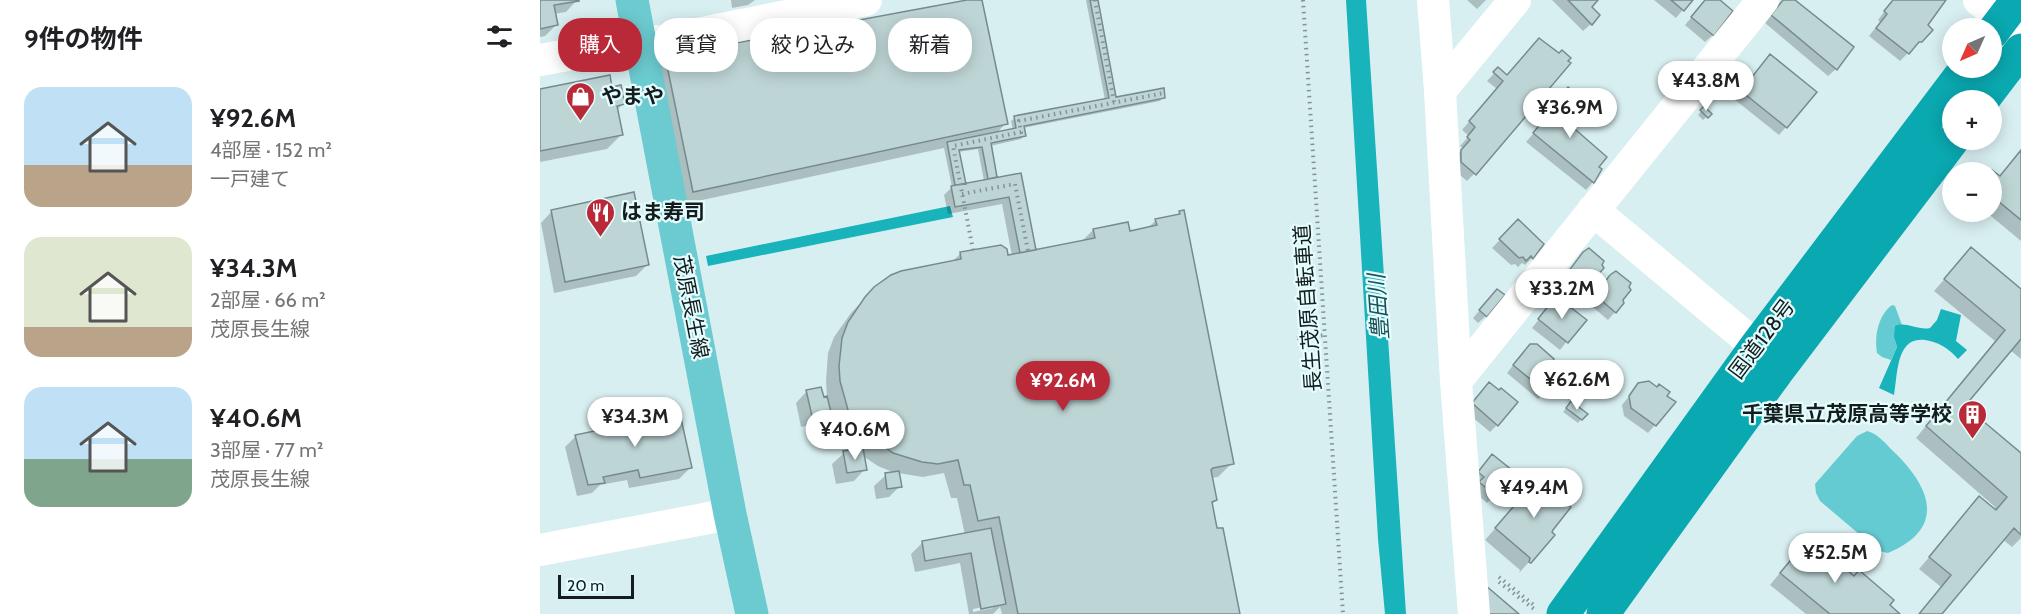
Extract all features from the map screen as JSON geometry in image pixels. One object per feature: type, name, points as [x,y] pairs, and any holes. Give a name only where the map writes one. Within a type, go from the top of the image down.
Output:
[{"type":"highway","points":[[1991,90],[2021,50]]},
{"type":"highway","name":"国道128号","points":[[1554,606],[1756,346],[1958,78]]},
{"type":"highway","name":"国道128号","points":[[1605,613],[1777,372],[1945,150]]},
{"type":"main road","name":"茂原長生線","points":[[632,0],[635,18]]},
{"type":"main road","name":"茂原長生線","points":[[642,52],[730,514],[752,614]]},
{"type":"street","points":[[642,42],[662,41],[866,0]]},
{"type":"street","points":[[1433,0],[1456,381],[1474,614]]},
{"type":"street","points":[[1440,91],[1515,0]]},
{"type":"street","points":[[1456,381],[1764,0]]},
{"type":"street","points":[[540,60],[558,57]]},
{"type":"street","points":[[1593,210],[1756,346]]},
{"type":"street","points":[[540,550],[730,514]]},
{"type":"street","points":[[1554,606],[1605,613]]},
{"type":"path","points":[[1095,0],[1114,102]]},
{"type":"path","name":"長生茂原自転車道","points":[[1303,0],[1343,614]]},
{"type":"path","points":[[973,250],[953,146],[1021,132],[1019,121],[1164,93]]},
{"type":"path","points":[[963,194],[1014,184],[1028,251]]},
{"type":"path","points":[[1297,338],[1325,335]]},
{"type":"path","points":[[1494,576],[1554,606]]},
{"type":"shaded area","points":[[1892,305],[1895,306],[1902,325],[1894,337],[1897,347],[1891,360],[1877,353],[1876,340],[1880,320]]},
{"type":"shaded area","points":[[1867,431],[1881,439],[1906,464],[1923,492],[1927,506],[1926,519],[1919,531],[1907,543],[1888,553],[1879,551],[1820,501],[1816,493],[1815,484],[1857,436]]},
{"type":"water","name":"豊田川","points":[[1346,0],[1366,0],[1406,614],[1385,614],[1378,539]]},
{"type":"water","points":[[950,206],[953,217],[708,266],[706,256]]},
{"type":"water","points":[[1941,309],[1961,315],[1956,341],[1967,350],[1958,359],[1946,348],[1934,342],[1919,340],[1911,342],[1905,348],[1898,365],[1894,395],[1879,388],[1897,347],[1894,337],[1895,326],[1930,328],[1937,320]]},
{"type":"building","points":[[540,0],[579,0],[554,5],[558,25],[540,29]]},
{"type":"building","points":[[967,0],[982,0],[1008,124],[693,192],[668,72],[738,72],[738,42],[750,40],[750,72],[876,72],[876,18],[870,18]]},
{"type":"building","points":[[1090,0],[1098,0],[1116,97],[1164,88],[1165,98],[1024,126],[1026,136],[991,143],[997,177],[988,179],[982,147],[959,150],[966,184],[955,185],[947,142],[1016,128],[1014,116],[1109,98]]},
{"type":"building","points":[[1568,0],[1598,0],[1592,7],[1600,15],[1592,25]]},
{"type":"building","points":[[1671,0],[1693,0],[1684,11]]},
{"type":"building","points":[[1705,0],[1720,0],[1733,11],[1714,36],[1691,17]]},
{"type":"building","points":[[1783,0],[1795,0],[1854,47],[1837,70],[1771,15]]},
{"type":"building","points":[[1893,0],[1946,0],[1928,25],[1933,30],[1909,54],[1876,28],[1887,14],[1884,11]]},
{"type":"building","points":[[1539,38],[1559,53],[1562,50],[1571,58],[1568,61],[1571,63],[1476,175],[1461,162],[1461,150],[1470,140],[1467,137],[1475,127],[1469,121],[1503,81],[1493,72],[1498,67],[1507,75]]},
{"type":"building","points":[[1770,54],[1817,92],[1787,128],[1741,91]]},
{"type":"building","name":"やまや","points":[[610,75],[612,87],[621,85],[625,104],[617,106],[623,135],[540,151],[540,89]]},
{"type":"building","points":[[1568,87],[1578,97],[1561,117],[1607,157],[1599,167],[1602,169],[1594,183],[1533,133]]},
{"type":"building","points":[[1704,106],[1712,114],[1708,118],[1700,110]]},
{"type":"building","points":[[2021,150],[2021,220],[2002,204],[2002,174]]},
{"type":"building","points":[[1021,173],[1036,250],[1020,253],[1009,197],[955,207],[951,186]]},
{"type":"building","name":"はま寿司","points":[[634,192],[649,265],[565,282],[551,210]]},
{"type":"building","points":[[1184,210],[1234,464],[1211,470],[1217,500],[1212,502],[1217,528],[1223,528],[1240,614],[1018,614],[999,517],[978,521],[970,485],[964,485],[958,460],[938,464],[922,462],[893,453],[868,435],[848,410],[840,381],[839,366],[842,338],[848,322],[874,287],[901,271],[961,259],[960,252],[1001,245],[1007,249],[1008,255],[1095,238],[1093,229],[1128,222],[1130,231],[1157,225],[1155,219],[1180,214],[1179,211]]},
{"type":"building","points":[[1518,219],[1544,244],[1533,259],[1531,256],[1526,261],[1523,257],[1519,258],[1499,239]]},
{"type":"building","name":"千葉県立茂原高等学校","points":[[1971,247],[2021,289],[2021,339],[1965,406],[2021,453],[2021,535],[2014,528],[1942,614],[1919,614],[1951,575],[1929,557],[1979,496],[1996,510],[2007,497],[1926,426],[2005,330],[1944,279]]},
{"type":"building","points":[[1589,248],[1604,261],[1602,265],[1604,268],[1596,277],[1598,281],[1590,290],[1568,272],[1583,252]]},
{"type":"building","points":[[1616,271],[1631,283],[1629,287],[1631,290],[1616,313],[1595,295],[1610,275]]},
{"type":"building","points":[[1497,289],[1505,295],[1487,317],[1479,310]]},
{"type":"building","points":[[1556,296],[1587,320],[1568,343],[1538,319]]},
{"type":"building","points":[[1530,344],[1537,344],[1554,359],[1552,362],[1565,372],[1547,393],[1513,365]]},
{"type":"building","points":[[1649,381],[1657,387],[1659,384],[1670,392],[1667,396],[1676,402],[1656,426],[1631,408],[1629,396],[1638,383]]},
{"type":"building","points":[[1489,382],[1499,390],[1501,388],[1518,402],[1498,426],[1472,403]]},
{"type":"building","points":[[821,387],[824,397],[827,396],[831,412],[812,416],[806,390]]},
{"type":"building","points":[[1571,401],[1588,414],[1582,420],[1566,408]]},
{"type":"building","points":[[637,409],[640,422],[680,414],[692,468],[640,478],[638,470],[603,477],[605,483],[588,485],[575,435],[619,426],[616,413]]},
{"type":"building","points":[[863,448],[867,470],[847,473],[843,451]]},
{"type":"building","points":[[1492,454],[1527,482],[1512,500],[1501,490],[1496,496],[1479,482],[1484,477],[1478,472]]},
{"type":"building","points":[[899,471],[902,487],[887,489],[885,473]]},
{"type":"building","points":[[1538,478],[1571,507],[1553,530],[1555,535],[1531,563],[1530,558],[1495,528]]},
{"type":"building","points":[[991,528],[1006,604],[981,609],[971,553],[925,561],[922,541]]},
{"type":"building","points":[[1809,538],[1854,576],[1859,570],[1894,600],[1890,605],[1900,614],[1830,614],[1780,573]]},
{"type":"building","points":[[1485,585],[1519,614],[1485,614]]},
{"type":"place","name":"やまや","points":[[580,122]]},
{"type":"place","name":"はま寿司","points":[[600,238]]},
{"type":"place","name":"千葉県立茂原高等学校","points":[[1973,440]]}]
